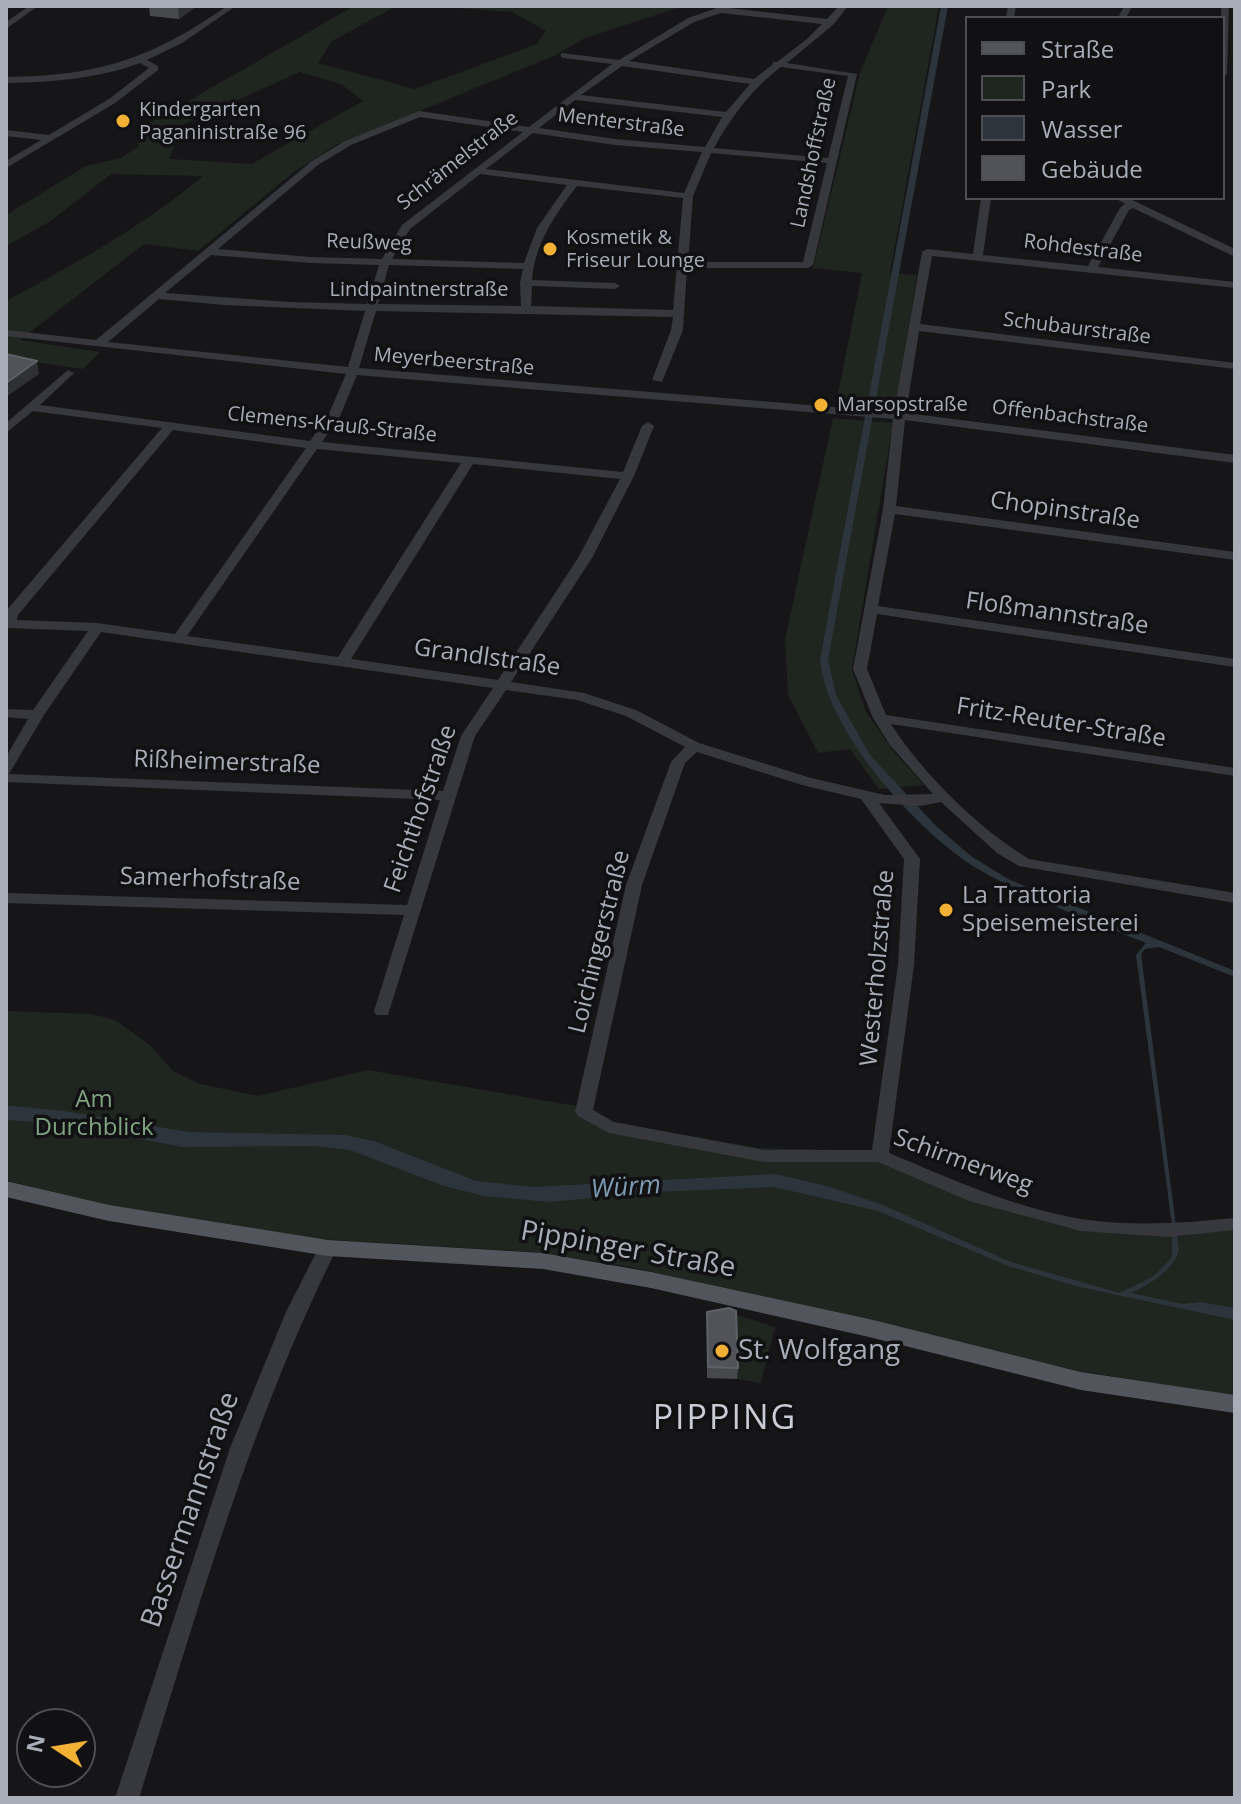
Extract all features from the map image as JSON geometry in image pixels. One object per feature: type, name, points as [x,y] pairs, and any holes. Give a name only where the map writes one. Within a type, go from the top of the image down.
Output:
[{"type":"main road","name":"Pippinger Straße","points":[[6,1189],[123,1216],[328,1248],[543,1261],[651,1280],[869,1328],[1081,1381],[1235,1404]]},
{"type":"street","points":[[6,26],[34,6]]},
{"type":"street","points":[[6,80],[57,78],[143,61],[173,48],[232,6]]},
{"type":"street","points":[[658,380],[677,330],[688,196],[707,152],[728,115],[756,82],[831,22],[844,6]]},
{"type":"street","name":"Schrämelstraße","points":[[178,639],[334,416],[352,372],[385,262],[406,227],[617,64],[671,30],[711,11],[831,22]]},
{"type":"street","points":[[564,55],[756,82]]},
{"type":"street","points":[[6,165],[112,101],[155,68],[143,61]]},
{"type":"street","name":"Landshoffstraße","points":[[683,265],[808,265],[853,74],[776,64]]},
{"type":"street","points":[[574,97],[728,115]]},
{"type":"street","name":"Menterstraße","points":[[98,344],[315,163],[348,143],[419,114],[707,152],[833,161]]},
{"type":"street","points":[[6,133],[50,138]]},
{"type":"street","points":[[477,171],[688,196]]},
{"type":"street","points":[[526,308],[526,266],[533,241],[573,184]]},
{"type":"street","points":[[978,255],[986,200]]},
{"type":"street","points":[[1124,200],[1235,253]]},
{"type":"street","points":[[1092,269],[1125,208],[1133,205]]},
{"type":"street","name":"Reußweg","points":[[212,252],[526,266]]},
{"type":"street","name":"Rohdestraße","points":[[915,327],[927,252],[978,255],[1235,285]]},
{"type":"street","points":[[525,283],[615,286]]},
{"type":"street","name":"Lindpaintnerstraße","points":[[159,296],[278,307],[526,308],[679,314]]},
{"type":"street","points":[[915,327],[889,509],[860,669],[880,718],[897,745],[944,797],[1003,850],[1025,863],[1235,898]]},
{"type":"street","name":"Schubaurstraße","points":[[915,327],[1235,366]]},
{"type":"street","name":"Meyerbeerstraße","points":[[6,333],[352,372],[900,416]]},
{"type":"street","points":[[9,423],[32,407],[68,373]]},
{"type":"street","name":"Clemens-Krauß-Straße","points":[[32,407],[315,445],[628,476]]},
{"type":"street","name":"Offenbachstraße","points":[[900,416],[1235,459]]},
{"type":"street","name":"Feichthofstraße","points":[[382,1011],[468,736],[585,558],[628,476],[648,426]]},
{"type":"street","points":[[8,624],[11,614],[169,427]]},
{"type":"street","points":[[342,662],[470,459]]},
{"type":"street","name":"Chopinstraße","points":[[889,509],[1235,556]]},
{"type":"street","name":"Floßmannstraße","points":[[872,609],[1235,663]]},
{"type":"street","name":"Grandlstraße","points":[[8,624],[97,627],[579,696],[631,713],[694,746],[867,797],[920,801],[944,797]]},
{"type":"street","points":[[6,770],[37,715],[97,627]]},
{"type":"street","points":[[6,713],[37,715]]},
{"type":"street","name":"Fritz-Reuter-Straße","points":[[880,718],[1235,772]]},
{"type":"street","name":"Loichingerstraße","points":[[584,1112],[634,885],[678,762],[694,746]]},
{"type":"street","name":"Rißheimerstraße","points":[[6,778],[447,796]]},
{"type":"street","name":"Westerholzstraße","points":[[867,797],[912,859],[900,1025],[880,1156]]},
{"type":"street","name":"Samerhofstraße","points":[[6,898],[412,910]]},
{"type":"street","name":"Schirmerweg","points":[[584,1112],[609,1127],[764,1156],[880,1156],[976,1197],[1081,1225],[1167,1231],[1235,1224]]},
{"type":"street","name":"Bassermannstraße","points":[[127,1798],[245,1433],[309,1282],[328,1248]]},
{"type":"green space","points":[[354,6],[397,6],[332,41],[318,63],[415,89],[537,44],[546,31],[512,12],[430,6],[683,6],[583,39],[554,56],[336,145],[295,171],[198,251],[144,244],[20,340],[100,352],[83,369],[6,358],[6,301],[132,229],[203,176],[111,174],[52,220],[6,246],[6,215],[86,166],[121,158],[138,147],[143,127]],"holes":[[[300,72],[341,84],[363,101],[252,164],[169,159],[184,124]]]},
{"type":"green space","points":[[888,6],[939,6],[890,273],[917,275],[896,407],[837,399],[862,273],[813,268],[860,73]]},
{"type":"green space","points":[[833,418],[893,423],[852,669],[865,710],[894,752],[924,785],[879,789],[850,749],[818,753],[788,695],[785,639]]},
{"type":"green space","name":"Am Durchblick","points":[[6,1011],[92,1014],[115,1020],[149,1044],[173,1071],[200,1084],[258,1096],[368,1070],[588,1108],[612,1122],[758,1148],[880,1151],[979,1193],[1088,1223],[1158,1227],[1235,1220],[1235,1396],[1080,1371],[631,1267],[535,1252],[319,1239],[86,1202],[6,1180]]},
{"type":"green space","points":[[737,1315],[775,1327],[761,1383],[737,1379]]},
{"type":"water","name":"Würm","points":[[941,6],[948,6],[828,660],[836,695],[870,755],[936,826],[971,856],[1008,879],[1235,971],[1235,977],[1159,947],[1145,949],[1141,954],[1179,1250],[1166,1270],[1131,1293],[1183,1304],[1200,1302],[1235,1308],[1235,1320],[1080,1287],[1008,1266],[878,1211],[774,1187],[654,1192],[550,1202],[484,1196],[444,1186],[350,1150],[314,1146],[182,1147],[64,1124],[6,1120],[6,1106],[11,1106],[64,1111],[189,1132],[345,1135],[374,1141],[476,1181],[535,1187],[775,1174],[827,1186],[883,1205],[1011,1262],[1120,1293],[1154,1276],[1172,1257],[1172,1225],[1136,955],[1146,943],[1019,890],[954,853],[903,806],[857,748],[826,688],[820,660]]},
{"type":"building","points":[[6,354],[37,361],[6,383]]},
{"type":"building","name":"St. Wolfgang","points":[[729,1308],[736,1311],[738,1368],[708,1367],[707,1312]]},
{"type":"place","name":"Kindergarten Paganinistraße 96","points":[[123,121]]},
{"type":"place","name":"Kosmetik & Friseur Lounge","points":[[550,249]]},
{"type":"place","name":"Marsopstraße","points":[[821,405]]},
{"type":"place","name":"La Trattoria Speisemeisterei","points":[[946,910]]},
{"type":"place","name":"St. Wolfgang","points":[[722,1351]]},
{"type":"district","name":"PIPPING","points":[[725,1419]]}]
